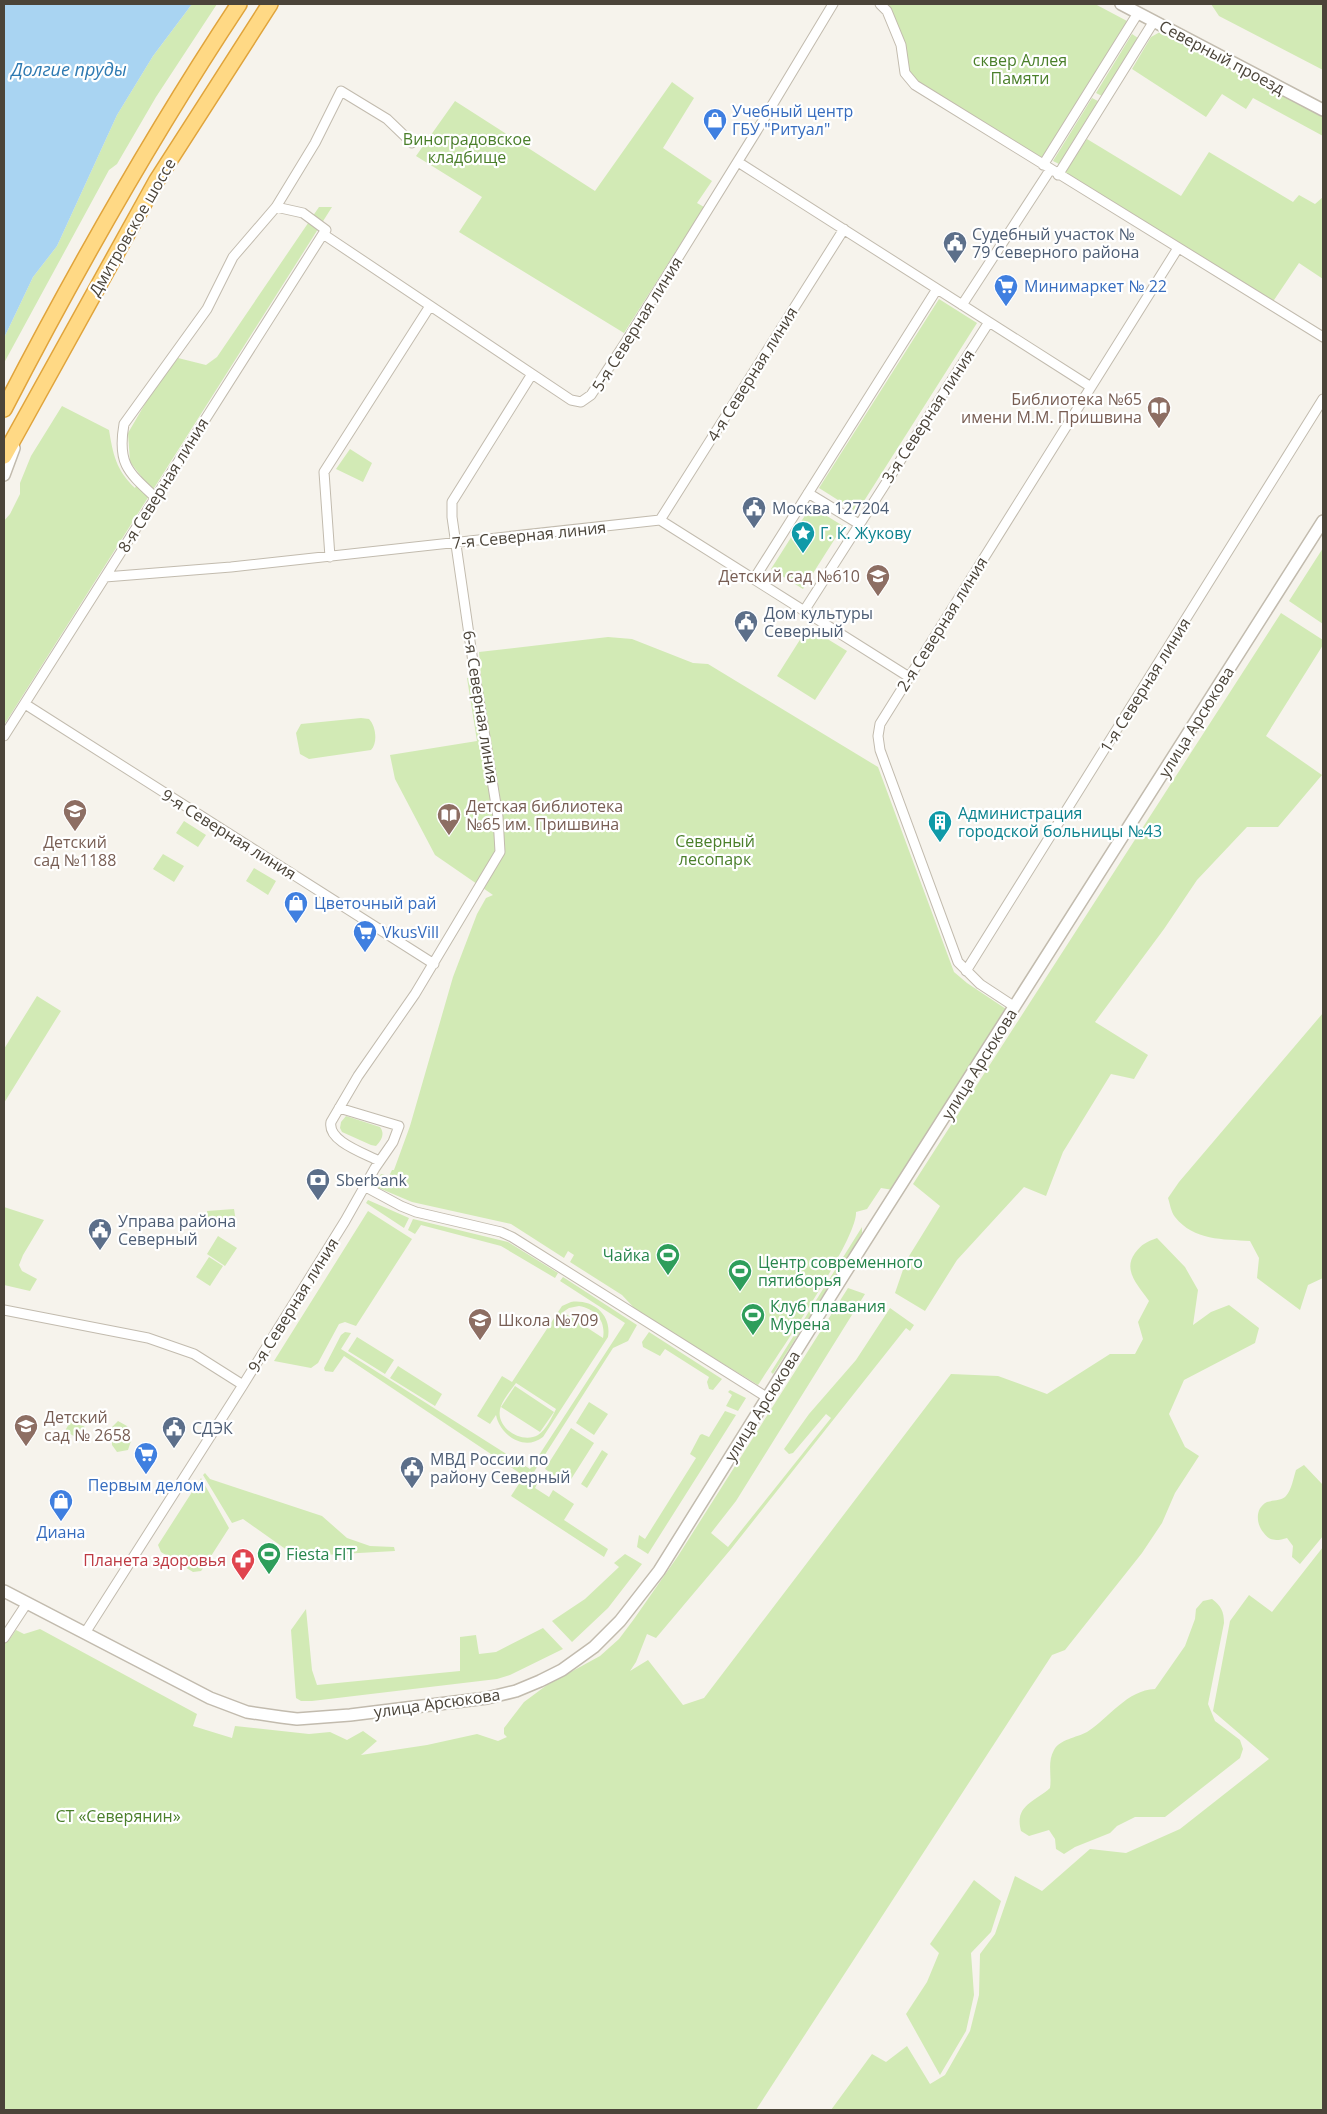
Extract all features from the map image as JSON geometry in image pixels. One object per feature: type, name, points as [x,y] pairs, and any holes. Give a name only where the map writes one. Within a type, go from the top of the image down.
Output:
[{"type":"highway","name":"Дмитровское шоссе","points":[[6,405],[155,135],[239,4]]},
{"type":"highway","name":"Дмитровское шоссе","points":[[4,456],[158,180],[270,4]]},
{"type":"street","name":"5-я Северная линия","points":[[276,207],[303,213],[325,232],[430,306],[571,400],[581,402],[591,395],[738,162],[833,4]]},
{"type":"street","points":[[880,4],[887,11],[900,45],[905,73],[915,85],[1323,337]]},
{"type":"street","name":"Северный проезд","points":[[1121,4],[1323,110]]},
{"type":"street","points":[[1051,170],[1138,13]]},
{"type":"street","points":[[962,306],[1051,170],[1154,21]]},
{"type":"street","points":[[156,498],[128,470],[120,445],[124,424],[207,309],[232,257],[276,207],[315,143],[341,91],[387,119],[412,143]]},
{"type":"street","points":[[738,162],[1090,387]]},
{"type":"street","name":"4-я Северная линия","points":[[660,520],[844,229]]},
{"type":"street","name":"8-я Северная линия","points":[[4,736],[325,232]]},
{"type":"street","name":"2-я Северная линия","points":[[1015,1007],[980,984],[958,962],[880,750],[878,736],[880,724],[1178,248]]},
{"type":"street","points":[[754,579],[937,289]]},
{"type":"street","points":[[330,557],[324,472],[430,306]]},
{"type":"street","name":"3-я Северная линия","points":[[804,611],[989,322]]},
{"type":"street","name":"6-я Северная линия","points":[[379,1161],[336,1139],[332,1133],[331,1122],[434,964],[500,852],[498,817],[474,668],[452,517],[452,502],[532,374]]},
{"type":"street","name":"1-я Северная линия","points":[[966,971],[1323,399]]},
{"type":"street","points":[[4,474],[30,410]]},
{"type":"street","points":[[808,493],[859,524]]},
{"type":"street","points":[[660,520],[909,677]]},
{"type":"street","name":"7-я Северная линия","points":[[105,577],[330,557],[660,520]]},
{"type":"street","name":"улица Арсюкова","points":[[4,1591],[210,1698],[262,1715],[296,1718],[350,1715],[487,1698],[516,1691],[562,1670],[580,1658],[620,1621],[659,1571],[1323,521]]},
{"type":"street","name":"9-я Северная линия","points":[[25,704],[434,964]]},
{"type":"street","points":[[339,1108],[399,1126],[393,1142],[379,1161]]},
{"type":"street","name":"9-я Северная линия","points":[[4,1310],[140,1335],[157,1340],[194,1354],[243,1385],[379,1161]]},
{"type":"street","points":[[364,1186],[400,1206],[416,1212],[501,1232],[512,1237],[768,1398]]},
{"type":"street","points":[[85,1633],[243,1385]]},
{"type":"street","points":[[4,1638],[27,1603]]},
{"type":"green space","points":[[192,4],[217,4],[156,97],[117,164],[109,170],[4,363],[4,338],[33,277],[57,246],[117,115],[153,56]]},
{"type":"green space","name":"сквер Аллея Памяти","points":[[886,4],[1095,4],[1127,21],[1041,161],[919,84],[908,70],[904,44],[891,8]]},
{"type":"green space","points":[[1211,4],[1323,4],[1323,70],[1219,16]]},
{"type":"green space","points":[[1160,32],[1323,116],[1323,136],[1253,98],[1246,109],[1222,94],[1206,117],[1132,69],[1151,37]]},
{"type":"green space","points":[[1132,34],[1138,38],[1102,96],[1096,93]]},
{"type":"green space","name":"Виноградовское кладбище","points":[[672,82],[694,98],[663,148],[712,181],[697,203],[704,207],[624,333],[459,232],[482,197],[416,156],[455,101],[595,191]]},
{"type":"green space","points":[[1092,98],[1098,101],[1059,164],[1053,161]]},
{"type":"green space","points":[[1087,139],[1181,196],[1209,152],[1293,202],[1299,195],[1315,204],[1323,197],[1323,279],[1299,263],[1272,303],[1063,174]]},
{"type":"green space","points":[[319,207],[332,207],[4,725],[4,521],[10,514],[20,494],[20,483],[31,456],[62,406],[109,430],[119,468],[135,488],[141,476],[130,462],[128,433],[152,392],[178,358],[206,365],[217,357]]},
{"type":"green space","points":[[939,299],[977,323],[857,512],[819,488]]},
{"type":"green space","points":[[350,449],[372,463],[363,482],[336,469]]},
{"type":"green space","points":[[811,506],[843,526],[803,589],[771,569]]},
{"type":"green space","points":[[1323,548],[1323,624],[1289,601]]},
{"type":"green space","points":[[1281,613],[1323,640],[1323,645],[1266,736],[1322,775],[1278,827],[1247,827],[1197,880],[1164,929],[1095,1022],[1148,1055],[1134,1079],[1111,1074],[1063,1152],[1046,1196],[1024,1187],[957,1260],[925,1311],[895,1293],[906,1261],[940,1206],[913,1184]]},
{"type":"green space","points":[[808,627],[847,651],[815,700],[777,676]]},
{"type":"green space","name":"Северный лесопарк","points":[[608,637],[632,639],[693,663],[708,664],[878,767],[954,972],[1006,1009],[893,1190],[881,1188],[867,1209],[856,1212],[853,1226],[831,1271],[758,1385],[637,1311],[622,1295],[570,1262],[574,1255],[568,1251],[564,1258],[511,1224],[412,1202],[374,1186],[381,1174],[389,1176],[392,1170],[394,1170],[410,1126],[453,977],[477,914],[486,898],[493,895],[435,855],[395,779],[390,755],[477,741],[467,678],[481,676],[479,652]]},
{"type":"green space","points":[[361,718],[369,719],[373,726],[375,743],[371,750],[309,759],[300,754],[296,733],[301,724]]},
{"type":"green space","points":[[184,821],[206,835],[198,847],[176,833]]},
{"type":"green space","points":[[163,854],[184,866],[174,882],[153,869]]},
{"type":"green space","points":[[254,868],[276,881],[268,895],[246,881]]},
{"type":"green space","points":[[37,996],[61,1011],[4,1103],[4,1049]]},
{"type":"green space","points":[[1323,1013],[1323,1278],[1308,1285],[1300,1310],[1257,1278],[1259,1258],[1250,1241],[1219,1239],[1191,1231],[1175,1217],[1168,1198],[1179,1182]]},
{"type":"green space","points":[[346,1116],[380,1127],[383,1135],[378,1144],[376,1146],[371,1145],[342,1132],[340,1128],[341,1122]]},
{"type":"green space","points":[[368,1200],[409,1218],[404,1228],[366,1203]]},
{"type":"green space","points":[[4,1207],[44,1220],[19,1265],[22,1271],[37,1279],[30,1291],[4,1285]]},
{"type":"green space","points":[[234,1209],[236,1222],[208,1225],[207,1211]]},
{"type":"green space","points":[[368,1211],[412,1239],[356,1326],[345,1322],[339,1324],[318,1363],[311,1368],[274,1361]]},
{"type":"green space","points":[[413,1219],[508,1242],[558,1273],[555,1278],[501,1246],[421,1225],[415,1234],[408,1230]]},
{"type":"green space","points":[[862,1227],[862,1233],[851,1252],[773,1374],[771,1372]]},
{"type":"green space","points":[[218,1236],[237,1248],[225,1266],[207,1254]]},
{"type":"green space","name":"СТ «Северянин»","points":[[1157,1238],[1185,1267],[1198,1290],[1193,1325],[1211,1312],[1229,1305],[1259,1328],[1255,1343],[1184,1380],[1169,1414],[1185,1447],[1199,1456],[1175,1493],[1162,1523],[1142,1553],[1065,1650],[1052,1655],[756,2110],[4,2110],[4,1637],[9,1640],[16,1630],[24,1634],[40,1629],[197,1714],[193,1726],[232,1738],[235,1726],[309,1734],[330,1732],[347,1740],[363,1731],[377,1741],[361,1755],[427,1745],[477,1734],[498,1741],[507,1737],[504,1734],[504,1728],[524,1702],[547,1685],[600,1656],[619,1639],[678,1556],[848,1288],[865,1294],[736,1501],[711,1533],[728,1547],[831,1418],[826,1414],[793,1453],[789,1454],[784,1449],[809,1414],[856,1360],[890,1308],[914,1325],[910,1331],[906,1328],[731,1549],[656,1638],[647,1634],[636,1662],[630,1671],[648,1660],[683,1705],[704,1698],[951,1374],[998,1376],[1047,1394],[1110,1354],[1135,1354],[1143,1339],[1138,1322],[1149,1301],[1133,1278],[1130,1266],[1131,1260],[1142,1245]]},
{"type":"green space","points":[[209,1257],[223,1266],[210,1286],[196,1277]]},
{"type":"green space","points":[[563,1277],[637,1325],[628,1341],[613,1348],[532,1475],[538,1482],[535,1488],[549,1497],[553,1490],[574,1504],[564,1520],[608,1549],[604,1557],[511,1496],[524,1476],[344,1356],[333,1372],[325,1371],[324,1368],[341,1335],[345,1332],[351,1333],[341,1349],[530,1469],[625,1323],[560,1281]]},
{"type":"green space","points":[[571,1302],[579,1302],[586,1303],[599,1310],[607,1321],[608,1337],[543,1437],[528,1443],[521,1442],[508,1435],[502,1429],[496,1415],[490,1424],[477,1416],[502,1376],[512,1382],[562,1306]],"holes":[[[579,1306],[595,1313],[603,1326],[603,1338],[563,1312],[569,1308]],[[516,1383],[556,1409],[544,1430],[538,1435],[524,1438],[510,1432],[501,1420],[501,1406]]]},
{"type":"green space","points":[[649,1332],[722,1379],[713,1390],[709,1389],[707,1382],[709,1377],[665,1349],[660,1356],[643,1347],[642,1342]]},
{"type":"green space","points":[[357,1337],[394,1360],[385,1374],[348,1351]]},
{"type":"green space","points":[[398,1366],[442,1394],[435,1406],[390,1378]]},
{"type":"green space","points":[[515,1386],[554,1412],[540,1432],[501,1407]]},
{"type":"green space","points":[[730,1390],[746,1398],[738,1411],[726,1406],[732,1395],[728,1392]]},
{"type":"green space","points":[[589,1402],[608,1414],[594,1435],[576,1423]]},
{"type":"green space","points":[[725,1411],[736,1415],[648,1554],[637,1547],[639,1535],[645,1539],[696,1458],[690,1454],[700,1435],[709,1437]]},
{"type":"green space","points":[[71,1420],[85,1427],[79,1439],[65,1431]]},
{"type":"green space","points":[[118,1421],[127,1426],[131,1441],[128,1450],[117,1452],[112,1445],[112,1427]]},
{"type":"green space","points":[[571,1428],[594,1443],[568,1484],[545,1469]]},
{"type":"green space","points":[[602,1450],[608,1454],[587,1488],[581,1484]]},
{"type":"green space","points":[[1304,1465],[1323,1485],[1323,1536],[1300,1564],[1292,1557],[1293,1546],[1287,1538],[1277,1540],[1268,1538],[1259,1524],[1258,1516],[1260,1508],[1267,1502],[1279,1500],[1286,1496],[1296,1470]]},
{"type":"green space","points":[[205,1473],[210,1479],[322,1516],[347,1538],[370,1546],[394,1547],[395,1551],[305,1556],[301,1560],[243,1519],[232,1523],[203,1475]]},
{"type":"green space","points":[[201,1478],[229,1528],[201,1571],[193,1572],[161,1552],[158,1545]]},
{"type":"green space","points":[[1323,1547],[1323,2110],[831,2110],[872,2054],[886,2062],[907,2046],[930,2084],[945,2075],[970,2031],[979,1995],[980,1954],[995,1934],[1015,1876],[1042,1891],[1090,1849],[1126,1853],[1180,1829],[1269,1759],[1213,1711],[1230,1621],[1249,1595],[1272,1612]]},
{"type":"green space","points":[[625,1554],[642,1564],[608,1608],[572,1642],[552,1621],[585,1599],[619,1567],[614,1563]]},
{"type":"green space","points":[[1212,1599],[1221,1609],[1224,1623],[1208,1704],[1215,1721],[1240,1740],[1243,1749],[1240,1758],[1165,1817],[1135,1817],[1117,1826],[1110,1833],[1075,1847],[1064,1854],[1056,1849],[1055,1839],[1049,1830],[1029,1836],[1021,1831],[1020,1815],[1023,1810],[1050,1788],[1050,1764],[1057,1746],[1064,1741],[1087,1732],[1127,1699],[1136,1694],[1155,1689],[1185,1646],[1195,1619],[1196,1609],[1203,1601]]},
{"type":"green space","points":[[306,1609],[312,1670],[317,1685],[460,1671],[460,1637],[476,1635],[479,1654],[496,1652],[543,1628],[563,1649],[510,1675],[497,1679],[301,1701],[296,1698],[291,1630]]},
{"type":"green space","points":[[974,1880],[1001,1901],[991,1932],[971,1953],[974,1995],[966,2031],[940,2075],[906,2014],[927,1982],[939,1953],[930,1944]]},
{"type":"water","name":"Долгие пруды","points":[[4,4],[192,4],[153,56],[117,115],[57,246],[33,277],[4,338]]},
{"type":"place","name":"Учебный центр ГБУ \"Ритуал\"","points":[[715,141]]},
{"type":"place","name":"Судебный участок № 79 Северного района","points":[[955,264]]},
{"type":"place","name":"Минимаркет № 22","points":[[1006,307]]},
{"type":"place","name":"Библиотека №65 имени М.М. Пришвина","points":[[1159,429]]},
{"type":"place","name":"Москва 127204","points":[[754,529]]},
{"type":"place","name":"Г. К. Жукову","points":[[803,554]]},
{"type":"place","name":"Детский сад №610","points":[[878,597]]},
{"type":"place","name":"Дом культуры Северный","points":[[746,643]]},
{"type":"place","name":"Детский сад №1188","points":[[75,832]]},
{"type":"place","name":"Детская библиотека №65 им. Пришвина","points":[[449,836]]},
{"type":"place","name":"Администрация городской больницы №43","points":[[940,843]]},
{"type":"place","name":"Цветочный рай","points":[[296,924]]},
{"type":"place","name":"VkusVill","points":[[365,953]]},
{"type":"place","name":"Sberbank","points":[[318,1201]]},
{"type":"place","name":"Управа района Северный","points":[[100,1251]]},
{"type":"place","name":"Чайка","points":[[668,1276]]},
{"type":"place","name":"Центр современного пятиборья","points":[[740,1292]]},
{"type":"place","name":"Клуб плавания Мурена","points":[[753,1336]]},
{"type":"place","name":"Школа №709","points":[[480,1341]]},
{"type":"place","name":"Детский сад № 2658","points":[[26,1447]]},
{"type":"place","name":"СДЭК","points":[[174,1449]]},
{"type":"place","name":"Первым делом","points":[[146,1475]]},
{"type":"place","name":"МВД России по району Северный","points":[[412,1489]]},
{"type":"place","name":"Диана","points":[[61,1522]]},
{"type":"place","name":"Fiesta FIT","points":[[269,1575]]},
{"type":"place","name":"Планета здоровья","points":[[243,1581]]}]
